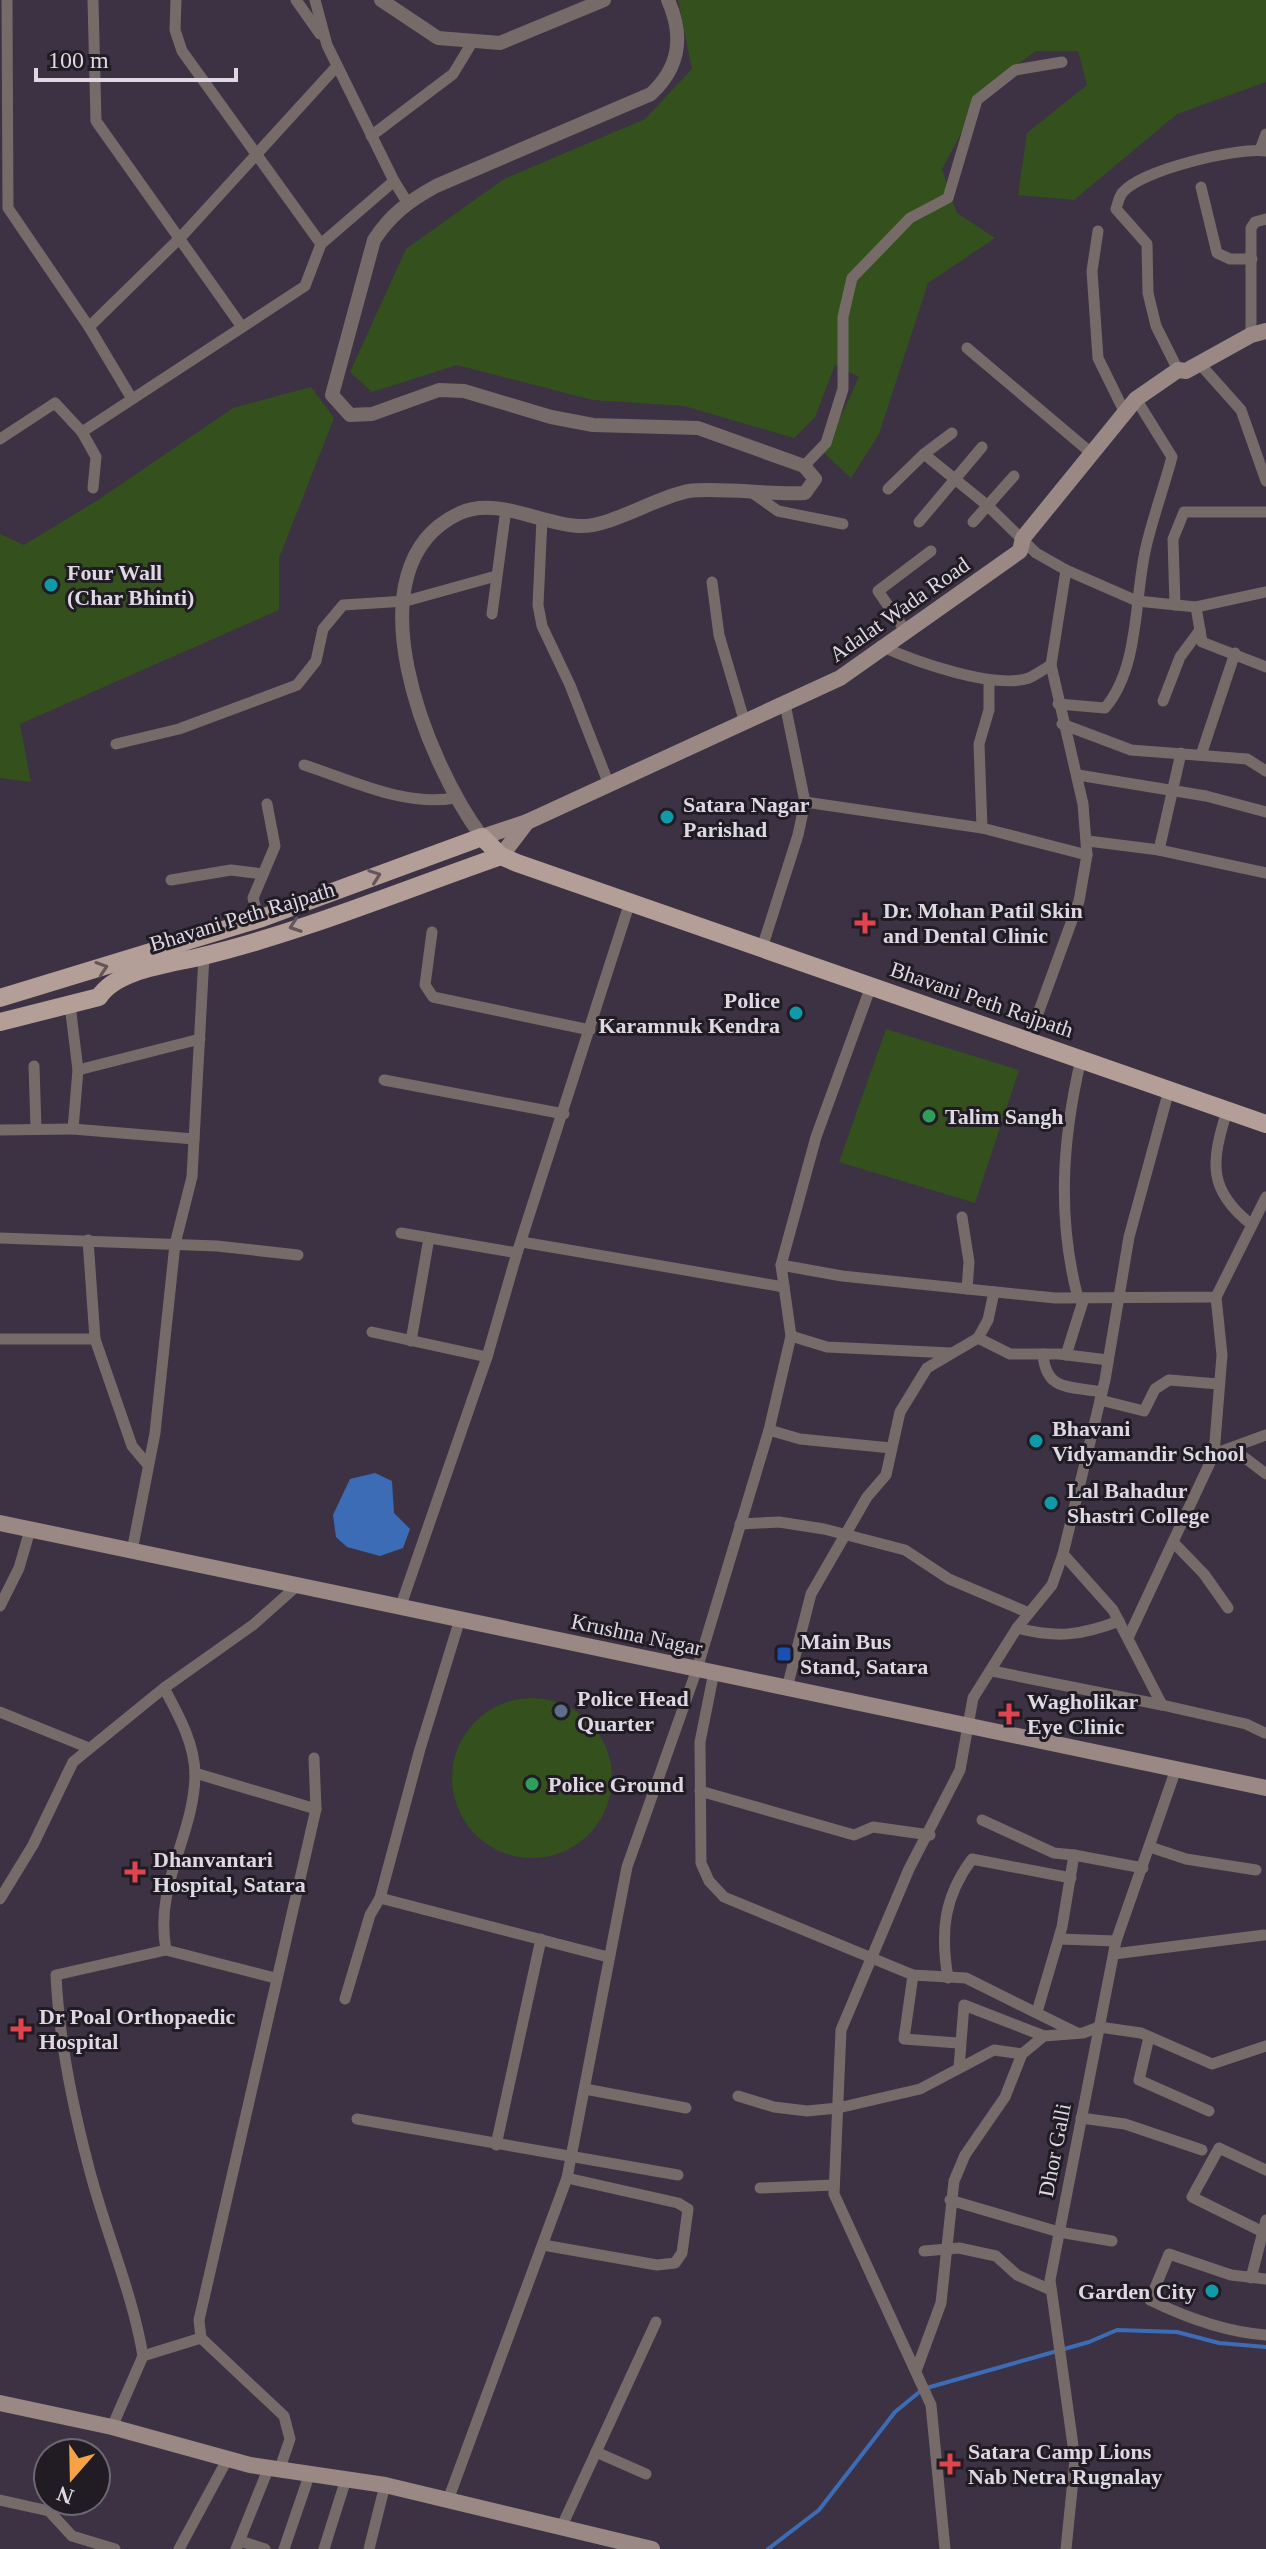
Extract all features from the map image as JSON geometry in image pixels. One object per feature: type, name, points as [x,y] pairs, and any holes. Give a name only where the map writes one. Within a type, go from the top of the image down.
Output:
[{"type":"main road","name":"Adalat Wada Road","points":[[501,856],[527,822],[608,782],[840,678],[881,646],[907,633],[1020,551],[1023,538],[1136,399],[1178,370],[1186,371],[1258,333]]},
{"type":"main road","points":[[0,998],[259,919],[527,822]]},
{"type":"main road","name":"Bhavani Peth Rajpath","points":[[482,837],[501,856],[629,905],[762,948],[1266,1124]]},
{"type":"main road","name":"Bhavani Peth Rajpath","points":[[0,1022],[99,997],[106,986],[154,968],[204,956],[501,856]]},
{"type":"main road","points":[[0,1010],[68,990],[106,986]]},
{"type":"main road","name":"Krushna Nagar","points":[[0,1523],[1266,1788]]},
{"type":"main road","points":[[0,2403],[112,2427],[274,2468],[385,2485],[652,2549]]},
{"type":"street","points":[[7,0],[4,31],[4,201],[89,327],[132,399]]},
{"type":"street","points":[[93,0],[96,121],[242,327]]},
{"type":"street","points":[[176,0],[175,30],[182,51],[321,244]]},
{"type":"street","points":[[296,0],[327,45],[407,202]]},
{"type":"street","points":[[315,0],[327,45]]},
{"type":"street","points":[[381,0],[438,38],[500,43],[598,1]]},
{"type":"street","points":[[482,837],[455,798],[428,742],[412,687],[400,626],[406,601],[403,596],[414,559],[438,529],[462,512],[506,509],[582,527],[689,491],[805,493],[815,479],[804,466],[698,428],[593,425],[551,417],[464,391],[439,390],[372,414],[350,415],[332,395],[333,380],[374,240],[388,219],[407,202],[436,186],[651,94],[669,77],[678,42],[668,0]]},
{"type":"street","points":[[371,136],[453,74],[473,41]]},
{"type":"street","points":[[804,466],[826,443],[843,389],[843,317],[852,278],[910,218],[948,198],[977,100],[1015,70],[1062,62]]},
{"type":"street","points":[[89,327],[181,237],[337,66]]},
{"type":"street","points":[[1178,370],[1156,326],[1148,293],[1147,244],[1116,209],[1129,187],[1175,166],[1263,151],[1266,134]]},
{"type":"street","points":[[82,432],[305,286],[321,244],[394,181]]},
{"type":"street","points":[[1201,187],[1217,253],[1230,259],[1252,259]]},
{"type":"street","points":[[1258,333],[1251,228],[1255,222],[1266,219]]},
{"type":"street","points":[[1098,231],[1092,271],[1098,358],[1126,415]]},
{"type":"street","points":[[967,348],[1090,452]]},
{"type":"street","points":[[1199,363],[1241,410],[1266,481]]},
{"type":"street","points":[[1058,704],[1105,708],[1119,691],[1146,548],[1172,457],[1136,399]]},
{"type":"street","points":[[0,439],[55,403],[82,432],[96,457],[93,488]]},
{"type":"street","points":[[888,489],[924,454],[952,433]]},
{"type":"street","points":[[919,522],[982,447]]},
{"type":"street","points":[[924,454],[988,506],[1036,553],[1066,570],[1137,601],[1196,607],[1266,592]]},
{"type":"street","points":[[973,522],[1014,476]]},
{"type":"street","points":[[754,494],[778,511],[843,524]]},
{"type":"street","points":[[492,614],[506,509]]},
{"type":"street","points":[[1175,605],[1173,539],[1184,512],[1266,512]]},
{"type":"street","points":[[542,519],[538,605],[542,626],[570,685],[608,782]]},
{"type":"street","points":[[907,633],[878,591],[931,551]]},
{"type":"street","points":[[1028,1041],[1079,901],[1087,855],[1088,841],[1078,775],[1062,724],[1051,665],[1066,570]]},
{"type":"street","points":[[116,744],[179,729],[297,685],[316,661],[323,629],[343,605],[406,601],[496,576]]},
{"type":"street","points":[[712,582],[719,635],[745,723]]},
{"type":"street","points":[[1196,607],[1202,642],[1266,667]]},
{"type":"street","points":[[1163,701],[1180,657],[1200,630]]},
{"type":"street","points":[[881,646],[904,656],[989,680],[1028,678],[1051,665]]},
{"type":"street","points":[[1201,755],[1235,653]]},
{"type":"street","points":[[982,828],[979,744],[989,710],[989,680]]},
{"type":"street","points":[[762,948],[798,835],[805,802],[785,704]]},
{"type":"street","points":[[1062,724],[1131,750],[1247,759],[1266,771]]},
{"type":"street","points":[[1159,850],[1181,753]]},
{"type":"street","points":[[304,765],[385,792],[436,802],[455,798]]},
{"type":"street","points":[[1078,775],[1172,791],[1266,812]]},
{"type":"street","points":[[805,802],[982,828],[1087,855]]},
{"type":"street","points":[[259,919],[253,898],[275,846],[267,804]]},
{"type":"street","points":[[1088,841],[1159,850],[1266,873]]},
{"type":"street","points":[[171,880],[231,870],[263,874]]},
{"type":"street","points":[[400,1608],[487,1357],[629,905]]},
{"type":"street","points":[[432,932],[425,985],[433,997],[590,1030]]},
{"type":"street","points":[[132,1551],[155,1433],[175,1244],[192,1177],[204,956]]},
{"type":"street","points":[[448,2500],[567,2178],[627,1867],[705,1670],[740,1524],[769,1430],[791,1336],[781,1265],[816,1137],[871,986]]},
{"type":"street","points":[[70,1005],[78,1070],[73,1129]]},
{"type":"street","points":[[78,1070],[200,1039]]},
{"type":"street","points":[[1066,1355],[1081,1298],[1066,1250],[1065,1146],[1081,1059]]},
{"type":"street","points":[[34,1066],[36,1128]]},
{"type":"street","points":[[384,1080],[564,1114]]},
{"type":"street","points":[[945,2549],[931,2405],[834,2194],[841,2030],[848,2006],[872,1960],[909,1869],[930,1835],[960,1770],[973,1698],[1017,1628],[1052,1585],[1063,1554],[1101,1396],[1117,1298],[1147,1160],[1169,1090]]},
{"type":"street","points":[[1227,1111],[1219,1135],[1217,1182],[1228,1204],[1252,1225]]},
{"type":"street","points":[[0,1130],[73,1129],[194,1139]]},
{"type":"street","points":[[1128,1638],[1214,1454],[1222,1355],[1216,1297],[1266,1197]]},
{"type":"street","points":[[962,1217],[969,1262],[967,1289]]},
{"type":"street","points":[[401,1233],[784,1287]]},
{"type":"street","points":[[0,1238],[175,1244],[298,1255]]},
{"type":"street","points":[[411,1341],[429,1238]]},
{"type":"street","points":[[88,1240],[95,1339],[132,1446],[148,1465]]},
{"type":"street","points":[[781,1265],[842,1276],[994,1292],[1081,1298],[1216,1297]]},
{"type":"street","points":[[787,1688],[811,1594],[844,1534],[886,1475],[900,1412],[927,1368],[978,1338],[988,1320],[994,1292]]},
{"type":"street","points":[[372,1332],[487,1357]]},
{"type":"street","points":[[791,1336],[827,1347],[951,1353]]},
{"type":"street","points":[[978,1338],[1010,1354],[1066,1355],[1108,1360]]},
{"type":"street","points":[[0,1339],[95,1339]]},
{"type":"street","points":[[1043,1354],[1045,1372],[1053,1382],[1144,1411],[1155,1389],[1169,1380],[1219,1384]]},
{"type":"street","points":[[769,1430],[800,1439],[891,1448]]},
{"type":"street","points":[[1214,1454],[1266,1435]]},
{"type":"street","points":[[1232,1448],[1266,1474]]},
{"type":"street","points":[[740,1524],[779,1522],[905,1550],[949,1579],[1029,1613]]},
{"type":"street","points":[[0,1606],[19,1568],[30,1530]]},
{"type":"street","points":[[1173,1542],[1204,1574],[1228,1608]]},
{"type":"street","points":[[1063,1554],[1119,1621],[1162,1705]]},
{"type":"street","points":[[0,1899],[33,1845],[73,1762],[164,1688],[253,1625],[298,1585]]},
{"type":"street","points":[[345,1999],[370,1915],[380,1898],[420,1749],[460,1619]]},
{"type":"street","points":[[1017,1628],[1050,1636],[1091,1632],[1119,1621]]},
{"type":"street","points":[[705,1670],[700,1742],[701,1863],[709,1881],[724,1897],[913,1975],[966,1978],[1077,2033]]},
{"type":"street","points":[[992,1671],[1246,1724],[1265,1733]]},
{"type":"street","points":[[164,1688],[182,1721],[195,1773],[163,1905],[166,1950]]},
{"type":"street","points":[[0,1712],[89,1748]]},
{"type":"street","points":[[265,2549],[238,2545],[290,2439],[284,2416],[201,2338],[199,2320],[316,1809],[314,1758]]},
{"type":"street","name":"Dhor Galli","points":[[1066,2549],[1075,2460],[1051,2290],[1059,2232],[1115,1948],[1176,1769]]},
{"type":"street","points":[[195,1773],[316,1809]]},
{"type":"street","points":[[700,1791],[854,1835],[873,1827],[930,1835]]},
{"type":"street","points":[[982,1820],[1054,1853],[1143,1868]]},
{"type":"street","points":[[1150,1847],[1186,1859],[1256,1870]]},
{"type":"street","points":[[1037,2012],[1059,1939],[1074,1855]]},
{"type":"street","points":[[948,1978],[942,1947],[952,1886],[972,1859],[1071,1878]]},
{"type":"street","points":[[380,1898],[608,1957]]},
{"type":"street","points":[[1059,1939],[1115,1948],[1264,1935]]},
{"type":"street","points":[[496,2145],[541,1939]]},
{"type":"street","points":[[112,2427],[143,2356],[136,2314],[89,2169],[58,2029],[56,1975],[166,1950],[275,1978]]},
{"type":"street","points":[[913,1975],[904,2039],[958,2043]]},
{"type":"street","points":[[959,2068],[958,2043],[964,2005],[1044,2036],[1099,2027],[1149,2037],[1212,2064],[1266,2046]]},
{"type":"street","points":[[916,2371],[941,2303],[950,2200],[965,2155],[1005,2097],[1022,2054],[1044,2036]]},
{"type":"street","points":[[1149,2037],[1139,2080],[1209,2111]]},
{"type":"street","points":[[738,2096],[774,2107],[807,2111],[838,2108],[854,2101],[920,2089],[994,2050],[1022,2054]]},
{"type":"street","points":[[585,2089],[686,2108]]},
{"type":"street","points":[[1081,2118],[1125,2124],[1202,2150]]},
{"type":"street","points":[[357,2119],[496,2145],[573,2154],[678,2175]]},
{"type":"street","points":[[1251,2278],[1263,2225],[1192,2197],[1219,2148],[1266,2170]]},
{"type":"street","points":[[543,2245],[657,2265],[675,2263],[682,2253],[688,2209],[678,2203],[567,2178]]},
{"type":"street","points":[[760,2188],[834,2185]]},
{"type":"street","points":[[950,2200],[1059,2232],[1112,2241]]},
{"type":"street","points":[[924,2251],[959,2248],[996,2256],[1017,2275],[1051,2290]]},
{"type":"street","points":[[1266,2279],[1251,2278],[1169,2254],[1150,2300],[1182,2315],[1241,2333],[1266,2335]]},
{"type":"street","points":[[561,2528],[656,2322]]},
{"type":"street","points":[[143,2356],[201,2338]]},
{"type":"street","points":[[596,2452],[646,2474]]},
{"type":"street","points":[[179,2549],[228,2458]]},
{"type":"street","points":[[284,2549],[310,2473]]},
{"type":"street","points":[[324,2549],[346,2479]]},
{"type":"street","points":[[369,2549],[385,2485]]},
{"type":"street","points":[[0,2500],[49,2511],[72,2536],[115,2549]]},
{"type":"green space","points":[[678,0],[1266,0],[1266,82],[1177,114],[1074,200],[1018,195],[1027,133],[1087,85],[1078,51],[1036,51],[986,87],[942,169],[957,213],[995,238],[928,283],[879,434],[851,478],[824,453],[859,377],[835,365],[815,417],[794,438],[684,406],[593,400],[457,365],[372,392],[350,372],[406,249],[504,179],[645,119],[692,69]]},
{"type":"green space","points":[[311,387],[334,418],[279,558],[279,610],[20,724],[31,782],[0,778],[0,534],[24,545],[98,500],[233,408]]},
{"type":"green space","name":"Talim Sangh","points":[[886,1029],[1019,1070],[975,1203],[839,1162]]},
{"type":"green space","name":"Police Ground","points":[[532,1698],[563,1704],[588,1722],[606,1747],[612,1778],[606,1809],[588,1834],[563,1852],[532,1858],[501,1852],[476,1834],[458,1809],[452,1778],[458,1747],[476,1722],[501,1704]]},
{"type":"water","points":[[375,1473],[392,1481],[394,1513],[410,1529],[403,1548],[380,1556],[347,1547],[336,1537],[333,1515],[350,1479]]},
{"type":"waterway","points":[[768,2549],[819,2510],[895,2412],[923,2389],[1089,2342],[1117,2330],[1177,2332],[1219,2343],[1266,2347]]},
{"type":"place","name":"Four Wall (Char Bhinti)","points":[[51,585]]},
{"type":"place","name":"Satara Nagar Parishad","points":[[667,817]]},
{"type":"place","name":"Dr. Mohan Patil Skin and Dental Clinic","points":[[865,923]]},
{"type":"place","name":"Police Karamnuk Kendra","points":[[796,1013]]},
{"type":"place","name":"Talim Sangh","points":[[929,1116]]},
{"type":"place","name":"Bhavani Vidyamandir School","points":[[1036,1441]]},
{"type":"place","name":"Lal Bahadur Shastri College","points":[[1051,1503]]},
{"type":"place","name":"Main Bus Stand, Satara","points":[[784,1654]]},
{"type":"place","name":"Police Head Quarter","points":[[561,1711]]},
{"type":"place","name":"Wagholikar Eye Clinic","points":[[1009,1714]]},
{"type":"place","name":"Police Ground","points":[[532,1784]]},
{"type":"place","name":"Dhanvantari Hospital, Satara","points":[[135,1872]]},
{"type":"place","name":"Dr Poal Orthopaedic Hospital","points":[[21,2029]]},
{"type":"place","name":"Garden City","points":[[1212,2291]]},
{"type":"place","name":"Satara Camp Lions Nab Netra Rugnalay","points":[[950,2464]]}]
